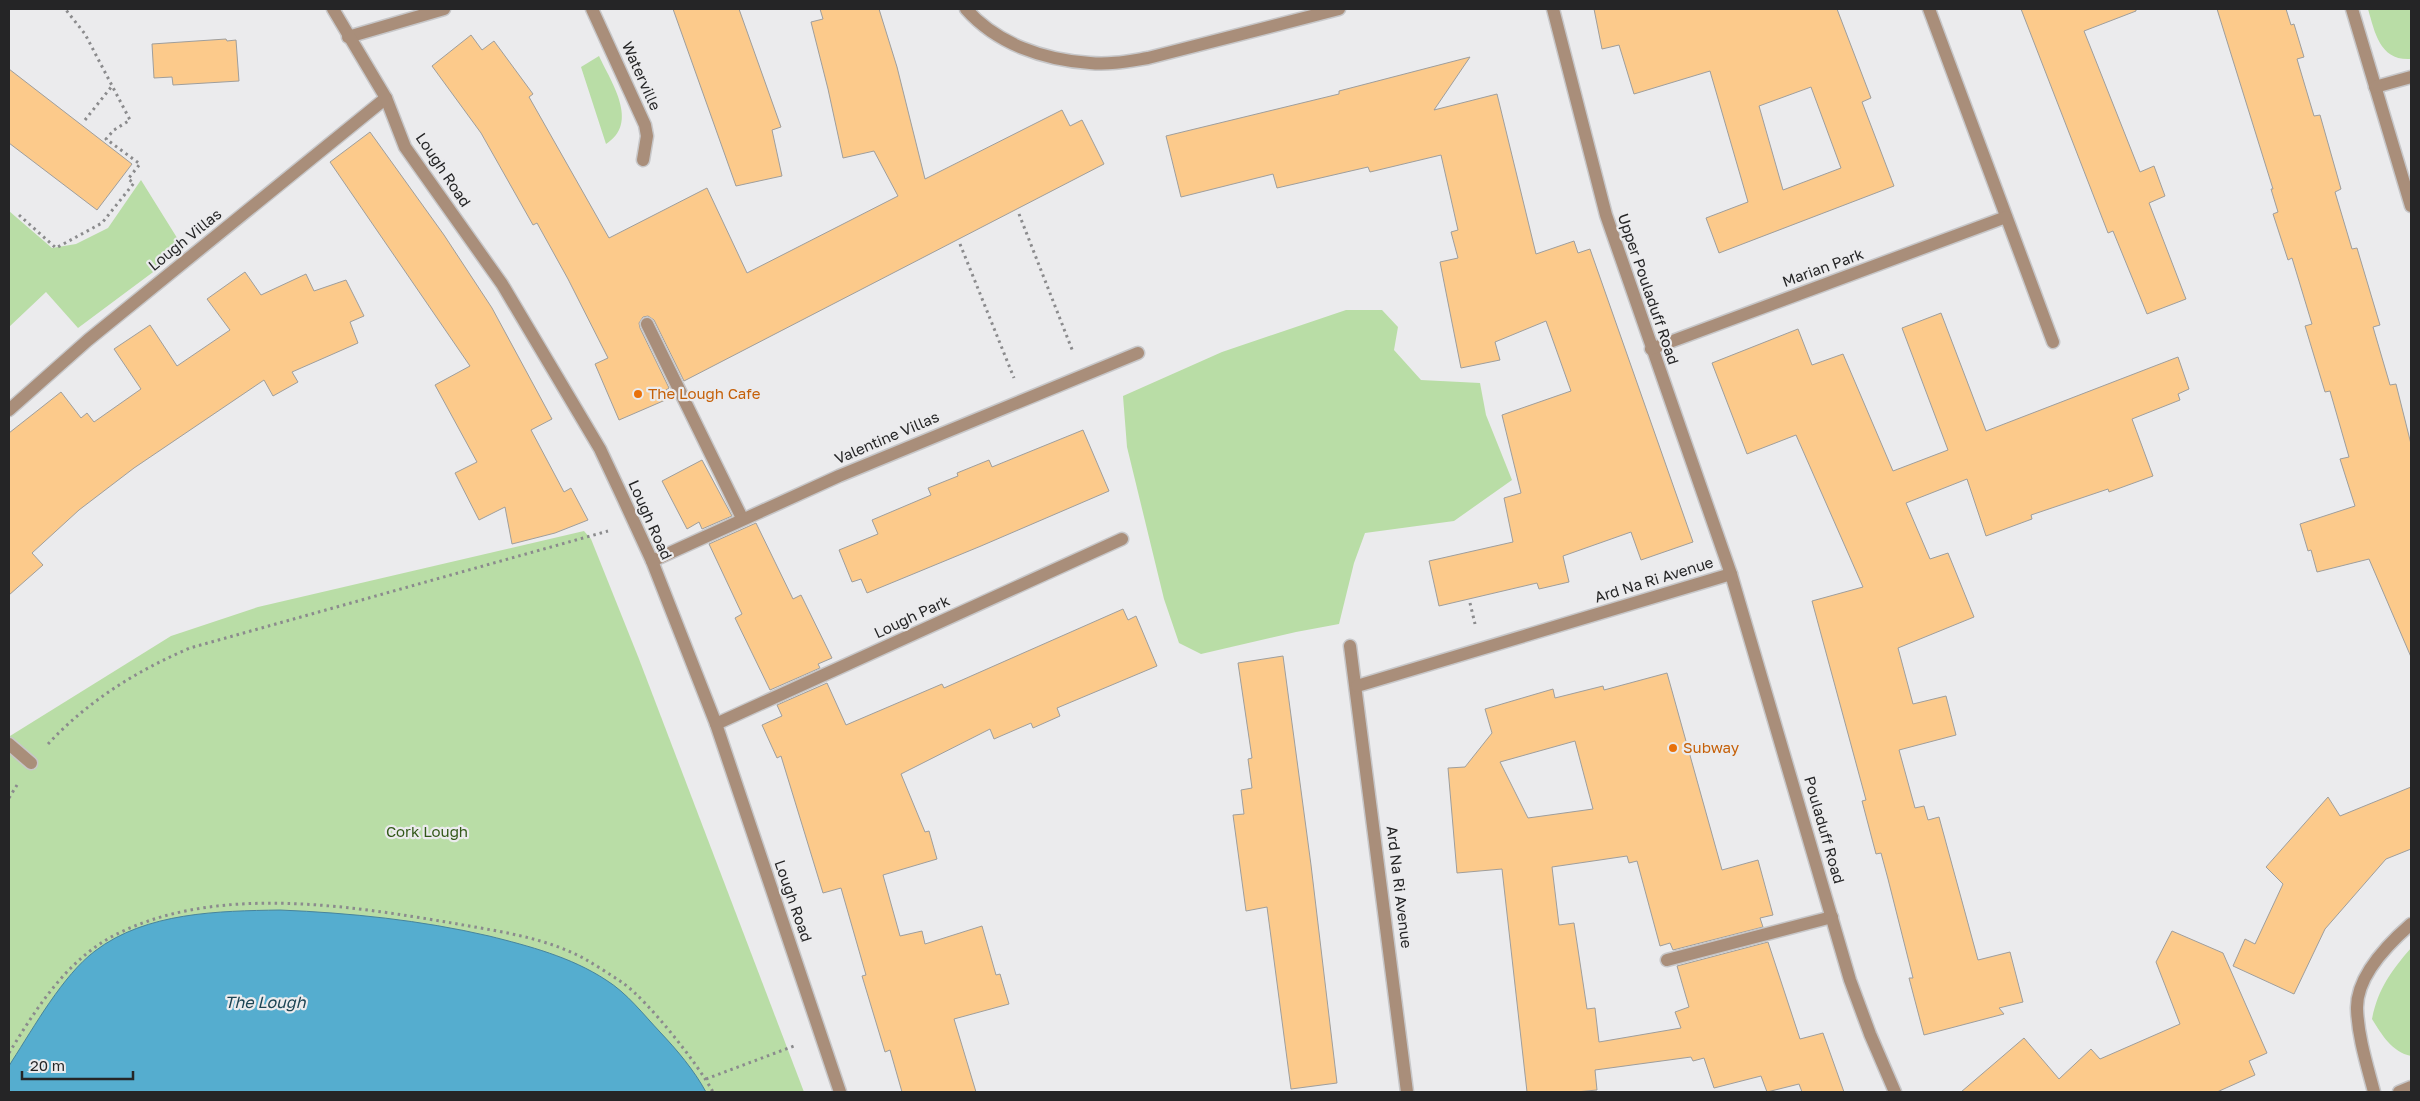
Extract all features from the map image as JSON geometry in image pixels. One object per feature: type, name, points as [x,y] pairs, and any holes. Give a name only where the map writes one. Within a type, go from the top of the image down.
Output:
[{"type":"street","name":"Lough Road","points":[[333,9],[386,98],[405,147],[502,284],[600,449],[652,561],[716,724],[840,1092]]},
{"type":"street","points":[[348,37],[444,9]]},
{"type":"street","name":"Waterville","points":[[592,9],[645,125],[647,136],[643,160]]},
{"type":"street","points":[[966,9],[991,32],[1010,44],[1060,59],[1091,63],[1120,63],[1148,58],[1339,9]]},
{"type":"street","name":"Upper Pouladuff Road","points":[[1553,9],[1606,215],[1651,349],[1731,574]]},
{"type":"street","points":[[1928,9],[2054,342]]},
{"type":"street","points":[[2352,9],[2411,206]]},
{"type":"street","points":[[2375,86],[2411,77]]},
{"type":"street","name":"Lough Villas","points":[[9,410],[88,340],[386,98]]},
{"type":"street","name":"Marian Park","points":[[1651,349],[2006,217]]},
{"type":"street","points":[[647,324],[742,518]]},
{"type":"street","name":"Valentine Villas","points":[[652,561],[742,518],[1138,353]]},
{"type":"street","name":"Lough Park","points":[[716,724],[1122,539]]},
{"type":"street","name":"Ard Na Ri Avenue","points":[[1357,686],[1731,574]]},
{"type":"street","name":"Pouladuff Road","points":[[1731,574],[1858,1002],[1895,1092]]},
{"type":"street","name":"Ard Na Ri Avenue","points":[[1350,646],[1357,686],[1407,1092]]},
{"type":"street","points":[[9,744],[31,763]]},
{"type":"street","points":[[1667,960],[1832,917]]},
{"type":"street","points":[[2374,1092],[2362,1044],[2357,1008],[2362,986],[2395,938],[2411,924]]},
{"type":"street","points":[[2399,1092],[2411,1087]]},
{"type":"path","points":[[19,215],[56,248],[102,223],[134,182],[128,179],[140,164],[106,139],[114,130],[130,120],[85,34],[66,10]]},
{"type":"path","points":[[85,120],[112,86]]},
{"type":"path","points":[[1019,214],[1083,375]]},
{"type":"path","points":[[960,244],[1022,400]]},
{"type":"path","points":[[9,798],[31,763],[72,720],[114,687],[162,660],[190,648],[608,531]]},
{"type":"path","points":[[9,1053],[29,1021],[68,970],[82,957],[112,937],[140,924],[180,913],[221,906],[297,904],[417,916],[504,933],[570,952],[624,984],[666,1029],[706,1080],[713,1092]]},
{"type":"path","points":[[706,1080],[794,1046]]},
{"type":"green space","points":[[2368,9],[2411,9],[2411,59],[2392,55],[2380,44]]},
{"type":"green space","points":[[599,56],[620,102],[622,114],[621,125],[616,135],[606,144],[581,67]]},
{"type":"green space","points":[[141,180],[184,249],[78,328],[46,292],[9,327],[9,211],[52,248],[76,244],[108,228]]},
{"type":"green space","points":[[1346,310],[1382,310],[1398,327],[1394,350],[1421,380],[1480,383],[1486,415],[1512,480],[1454,521],[1365,533],[1354,563],[1339,624],[1201,654],[1179,643],[1164,599],[1127,447],[1123,396],[1222,352]]},
{"type":"green space","name":"Cork Lough","points":[[584,531],[591,539],[639,659],[804,1092],[9,1092],[10,736],[171,636],[258,607]]},
{"type":"green space","points":[[2411,948],[2411,1056],[2393,1047],[2372,1019],[2378,998],[2386,981]]},
{"type":"water","name":"The Lough","points":[[280,910],[359,915],[463,930],[534,948],[579,965],[614,985],[628,997],[679,1053],[706,1092],[9,1092],[9,1066],[12,1061],[60,987],[83,961],[95,951],[115,938],[137,928],[160,921],[208,913]]},
{"type":"building","points":[[673,9],[739,9],[781,127],[772,130],[782,176],[736,186]]},
{"type":"building","points":[[820,9],[879,9],[897,67],[925,179],[1062,110],[1070,126],[1082,120],[1104,164],[684,381],[654,320],[648,316],[643,317],[639,323],[640,328],[669,388],[666,390],[670,398],[619,420],[595,364],[608,358],[568,279],[537,223],[533,225],[481,133],[432,66],[471,35],[482,50],[494,41],[533,94],[529,97],[609,238],[707,188],[747,273],[898,196],[874,151],[843,158],[811,22],[823,19]]},
{"type":"building","points":[[1594,9],[1837,9],[1871,98],[1862,102],[1894,186],[1719,253],[1706,218],[1748,202],[1710,71],[1634,94],[1619,45],[1602,49]],"holes":[[[1811,87],[1841,168],[1783,190],[1759,106]]]},
{"type":"building","points":[[2021,9],[2136,9],[2136,11],[2084,31],[2140,172],[2154,166],[2165,196],[2149,203],[2186,299],[2147,314],[2113,231],[2108,233]]},
{"type":"building","points":[[2217,9],[2286,9],[2291,25],[2294,24],[2304,57],[2297,59],[2314,116],[2320,115],[2341,189],[2335,192],[2352,249],[2357,248],[2380,325],[2373,327],[2390,385],[2396,384],[2411,444],[2411,657],[2369,559],[2317,572],[2311,550],[2308,551],[2300,524],[2355,506],[2340,459],[2349,457],[2330,391],[2325,392],[2305,326],[2312,324],[2292,258],[2288,260],[2273,214],[2278,212],[2271,189],[2273,189]]},
{"type":"building","points":[[226,39],[227,41],[236,40],[239,81],[173,85],[172,77],[154,78],[152,44]]},
{"type":"building","points":[[1470,57],[1434,110],[1497,94],[1536,254],[1574,241],[1578,253],[1590,249],[1693,542],[1641,560],[1631,532],[1563,556],[1569,582],[1539,589],[1537,583],[1439,606],[1429,561],[1513,542],[1504,498],[1521,493],[1502,415],[1571,391],[1546,321],[1495,342],[1500,360],[1461,368],[1440,262],[1458,258],[1451,232],[1458,230],[1441,155],[1370,172],[1368,167],[1277,188],[1273,174],[1181,197],[1166,136],[1339,94],[1339,91]]},
{"type":"building","points":[[9,69],[132,164],[97,210],[9,143]]},
{"type":"building","points":[[370,132],[444,235],[492,308],[552,419],[531,430],[564,492],[571,488],[588,520],[555,533],[512,544],[505,507],[479,520],[455,473],[477,462],[435,385],[470,366],[330,162]]},
{"type":"building","points":[[245,272],[261,295],[306,274],[314,291],[346,280],[364,316],[350,322],[358,343],[292,372],[298,382],[273,396],[264,380],[134,468],[79,510],[32,553],[43,565],[9,595],[9,433],[61,392],[81,418],[87,413],[94,422],[141,389],[114,349],[150,325],[177,366],[230,330],[207,299]]},
{"type":"building","points":[[1941,313],[1986,431],[2178,357],[2189,389],[2178,394],[2180,400],[2132,419],[2153,476],[2109,492],[2108,489],[2031,515],[2032,519],[1986,536],[1967,479],[1906,503],[1930,559],[1948,553],[1974,617],[1898,648],[1913,704],[1946,696],[1956,735],[1899,750],[1915,808],[1924,806],[1928,820],[1939,817],[1978,960],[2010,952],[2023,1002],[1999,1008],[2004,1014],[1924,1035],[1909,978],[1913,978],[1888,879],[1881,853],[1876,854],[1862,801],[1866,800],[1812,601],[1863,587],[1796,435],[1747,454],[1712,363],[1798,329],[1812,365],[1843,354],[1893,471],[1948,450],[1902,328]]},
{"type":"building","points":[[1083,430],[1109,491],[867,593],[861,579],[852,582],[839,550],[878,534],[872,520],[931,495],[928,488],[958,476],[957,473],[989,460],[992,467]]},
{"type":"building","points":[[702,460],[732,516],[702,529],[699,522],[687,529],[662,481]]},
{"type":"building","points":[[756,523],[793,599],[801,595],[832,658],[818,664],[820,668],[770,690],[735,618],[742,614],[709,544]]},
{"type":"building","points":[[1123,609],[1128,620],[1136,616],[1157,666],[1057,708],[1060,716],[1033,728],[1031,723],[994,739],[990,729],[901,774],[925,832],[929,831],[937,859],[883,875],[900,936],[922,931],[925,944],[982,926],[996,975],[1000,974],[1009,1004],[954,1019],[976,1092],[902,1092],[890,1050],[885,1052],[862,976],[866,975],[841,888],[823,893],[781,756],[777,758],[762,725],[782,716],[777,705],[827,683],[846,725],[942,684],[944,688]]},
{"type":"building","points":[[1283,656],[1311,865],[1337,1083],[1291,1089],[1267,907],[1246,911],[1233,815],[1244,814],[1241,790],[1252,788],[1248,759],[1252,758],[1238,663]]},
{"type":"building","points":[[1667,673],[1722,870],[1758,860],[1773,915],[1760,918],[1763,927],[1673,950],[1670,943],[1660,946],[1637,861],[1629,863],[1627,856],[1552,867],[1559,925],[1574,923],[1587,1009],[1595,1008],[1599,1042],[1681,1028],[1675,1012],[1689,1007],[1677,966],[1768,942],[1800,1039],[1823,1033],[1844,1092],[1802,1092],[1799,1084],[1767,1092],[1761,1076],[1714,1088],[1704,1058],[1693,1061],[1691,1057],[1595,1070],[1597,1090],[1527,1092],[1502,869],[1457,873],[1448,768],[1465,767],[1492,733],[1485,709],[1553,689],[1555,698],[1603,686],[1604,690]],"holes":[[[1575,741],[1593,809],[1528,818],[1500,762]]]},
{"type":"building","points":[[2411,787],[2411,849],[2386,859],[2325,929],[2294,994],[2233,966],[2245,939],[2255,944],[2283,884],[2266,867],[2328,797],[2340,816]]},
{"type":"building","points":[[2172,931],[2223,953],[2267,1053],[2249,1061],[2255,1075],[2217,1092],[1961,1092],[2024,1038],[2059,1079],[2091,1049],[2100,1059],[2180,1024],[2156,962]]},
{"type":"place","name":"The Lough Cafe","points":[[638,394]]},
{"type":"place","name":"Subway","points":[[1673,748]]}]
